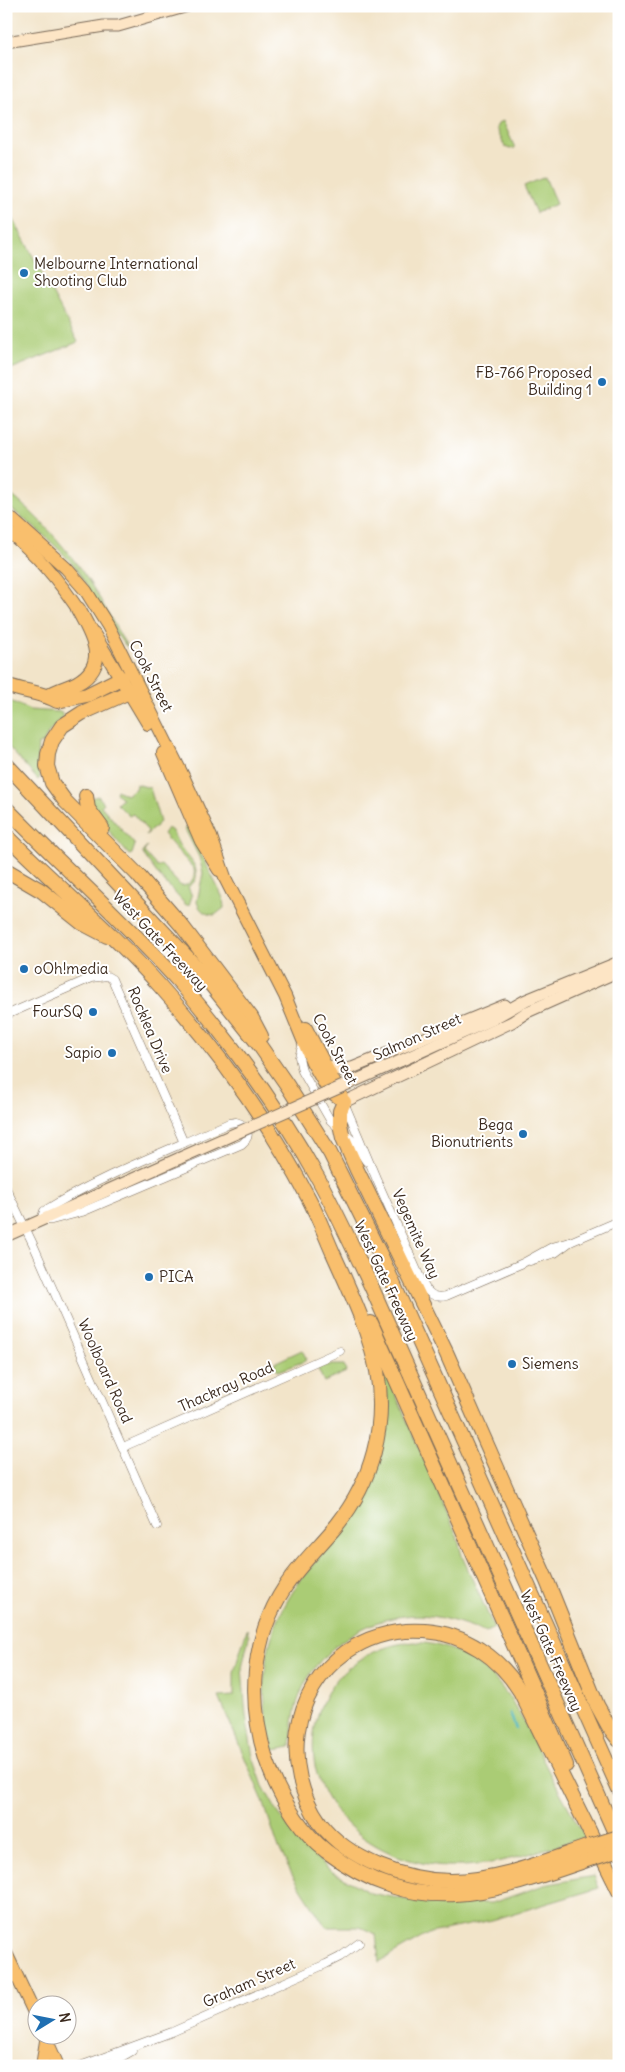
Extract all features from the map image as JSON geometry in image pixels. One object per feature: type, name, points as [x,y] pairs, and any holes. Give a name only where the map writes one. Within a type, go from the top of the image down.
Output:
[{"type":"highway","points":[[48,696],[84,678],[96,664],[97,653],[94,642],[78,609]]},
{"type":"highway","points":[[6,685],[48,696],[57,701],[70,700],[87,695],[126,676]]},
{"type":"highway","points":[[134,690],[66,722],[52,741],[47,766],[52,783],[60,796],[137,874],[182,926],[251,1017],[287,1085]]},
{"type":"highway","name":"West Gate Freeway","points":[[6,764],[201,972],[260,1046],[330,1153],[381,1256],[619,1789]]},
{"type":"highway","points":[[86,796],[90,813],[126,856],[137,874]]},
{"type":"highway","name":"West Gate Freeway","points":[[6,808],[182,985],[239,1057],[296,1141],[342,1225],[372,1288],[619,1842]]},
{"type":"highway","points":[[6,835],[116,940],[185,1015],[243,1092],[272,1136],[310,1201],[336,1249],[394,1374],[545,1714],[618,1889]]},
{"type":"highway","points":[[6,870],[42,891],[82,923],[116,940]]},
{"type":"highway","points":[[344,1102],[340,1111],[342,1132],[357,1170],[436,1329],[561,1615],[597,1705],[609,1727],[619,1740]]},
{"type":"highway","points":[[330,1153],[360,1196],[429,1327],[492,1457]]},
{"type":"highway","points":[[310,1201],[347,1282],[370,1346],[378,1375],[380,1418],[372,1460],[356,1497],[337,1525],[300,1566],[283,1590],[261,1638],[256,1660],[254,1683],[256,1707],[260,1735],[269,1767],[283,1797],[296,1820],[307,1833],[332,1855],[365,1875],[401,1888],[444,1895],[484,1892],[591,1852],[619,1837]]},
{"type":"highway","points":[[531,1873],[450,1881],[415,1877],[389,1870],[365,1859],[332,1835],[320,1823],[303,1790],[298,1773],[296,1746],[301,1712],[309,1693],[332,1663],[366,1640],[392,1632],[412,1630],[432,1631],[458,1638],[492,1658],[520,1691],[618,1889]]},
{"type":"highway","points":[[591,1852],[619,1850]]},
{"type":"main road","name":"Cook Street","points":[[6,514],[46,547],[79,583],[108,626],[126,676]]},
{"type":"main road","name":"Cook Street","points":[[6,530],[45,566],[59,582],[126,676],[226,880],[286,996],[302,1038],[323,1083],[344,1102]]},
{"type":"main road","name":"Cook Street","points":[[286,996],[301,1018],[344,1102]]},
{"type":"main road","points":[[6,1953],[28,2000]]},
{"type":"main road","points":[[42,2066],[44,2044]]},
{"type":"main road","points":[[48,2044],[58,2066]]},
{"type":"street","points":[[104,26],[116,19],[160,6]]},
{"type":"street","points":[[6,42],[104,26],[118,26],[188,6]]},
{"type":"street","name":"Salmon Street","points":[[6,1236],[489,1022],[526,1000],[619,962]]},
{"type":"street","name":"Salmon Street","points":[[489,1022],[527,1012],[619,971]]},
{"type":"street","name":"Rocklea Drive","points":[[6,1015],[92,978],[107,976],[112,979],[184,1143]]},
{"type":"street","name":"Salmon Street","points":[[325,1065],[341,1070],[359,1065],[512,1002],[526,1000]]},
{"type":"street","name":"Salmon Street","points":[[344,1102],[415,1066],[512,1022],[527,1012]]},
{"type":"street","name":"Cook Street","points":[[302,1038],[300,1065],[317,1098]]},
{"type":"street","points":[[359,1065],[361,1081],[372,1088]]},
{"type":"street","name":"Vegemite Way","points":[[317,1098],[330,1120],[356,1143],[376,1178]]},
{"type":"street","name":"Vegemite Way","points":[[344,1102],[423,1284],[428,1292],[437,1297],[449,1295],[522,1263],[540,1259],[570,1242],[619,1221]]},
{"type":"street","name":"Salmon Street","points":[[233,1122],[243,1124],[248,1131],[246,1140],[242,1144],[82,1212],[52,1220],[41,1220],[44,1211],[62,1200],[184,1143],[233,1122]]},
{"type":"street","points":[[6,1188],[25,1227]]},
{"type":"street","name":"Woolboard Road","points":[[25,1227],[157,1526]]},
{"type":"street","name":"Thackray Road","points":[[123,1446],[340,1351]]},
{"type":"street","name":"Graham Street","points":[[80,2066],[146,2043],[326,1964],[340,1957],[359,1943]]},
{"type":"street","name":"Graham Street","points":[[106,2066],[146,2043]]},
{"type":"green space","points":[[503,121],[515,148],[505,147],[496,128]]},
{"type":"green space","points":[[545,177],[556,204],[536,213],[524,186]]},
{"type":"green space","name":"Melbourne International Shooting Club","points":[[6,205],[78,342],[6,371]]},
{"type":"green space","points":[[6,491],[33,514],[58,540],[81,569],[129,649],[110,624],[73,564],[45,537],[6,505]]},
{"type":"green space","points":[[6,699],[30,710],[61,712],[63,717],[49,732],[43,743],[38,744],[37,761],[40,778],[38,780],[6,744]]},
{"type":"green space","points":[[136,784],[150,788],[160,822],[146,835],[148,831],[133,814],[129,816],[117,804],[122,799],[116,793],[117,790],[126,795],[135,789]]},
{"type":"green space","points":[[98,796],[104,803],[101,806],[135,845],[132,854],[129,855],[93,812],[91,798]]},
{"type":"green space","points":[[188,827],[223,898],[224,908],[215,915],[204,912],[197,902],[203,873],[199,857],[185,829]]},
{"type":"green space","points":[[167,828],[171,830],[195,867],[195,881],[188,887],[192,896],[189,905],[186,905],[159,876],[143,854],[143,851],[147,847],[144,852],[157,867],[161,865],[181,886],[187,885],[192,881],[194,869],[163,834]]},
{"type":"green space","points":[[302,1350],[306,1358],[305,1361],[278,1371],[274,1363]]},
{"type":"green space","points":[[344,1365],[346,1372],[324,1382],[317,1367]]},
{"type":"green space","points":[[381,1370],[385,1370],[457,1536],[462,1556],[494,1628],[486,1632],[445,1619],[411,1615],[391,1618],[352,1634],[335,1646],[309,1677],[296,1708],[291,1747],[273,1750],[265,1700],[265,1677],[267,1655],[273,1633],[282,1611],[294,1590],[359,1506],[371,1483],[380,1455],[384,1427]]},
{"type":"green space","points":[[247,1629],[249,1636],[242,1668],[246,1716],[253,1757],[263,1786],[277,1811],[301,1843],[331,1871],[370,1893],[425,1903],[492,1903],[544,1885],[594,1876],[599,1888],[492,1920],[430,1933],[379,1962],[376,1934],[360,1927],[326,1927],[292,1874],[278,1846],[263,1801],[219,1697],[234,1696],[234,1672]]},
{"type":"green space","points":[[415,1642],[442,1647],[464,1655],[483,1668],[498,1683],[523,1721],[585,1837],[500,1861],[466,1866],[448,1866],[419,1862],[392,1854],[367,1840],[345,1822],[328,1800],[317,1775],[313,1748],[320,1709],[333,1684],[353,1664],[380,1649]]},
{"type":"waterway","points":[[510,1713],[516,1729]]},
{"type":"place","name":"Melbourne International Shooting Club","points":[[24,273]]},
{"type":"place","name":"FB-766 Proposed Building 1","points":[[602,382]]},
{"type":"place","name":"oOh!media","points":[[24,969]]},
{"type":"place","name":"FourSQ","points":[[93,1012]]},
{"type":"place","name":"Sapio","points":[[112,1053]]},
{"type":"place","name":"Bega Bionutrients","points":[[523,1134]]},
{"type":"place","name":"PICA","points":[[149,1277]]},
{"type":"place","name":"Siemens","points":[[512,1364]]}]
